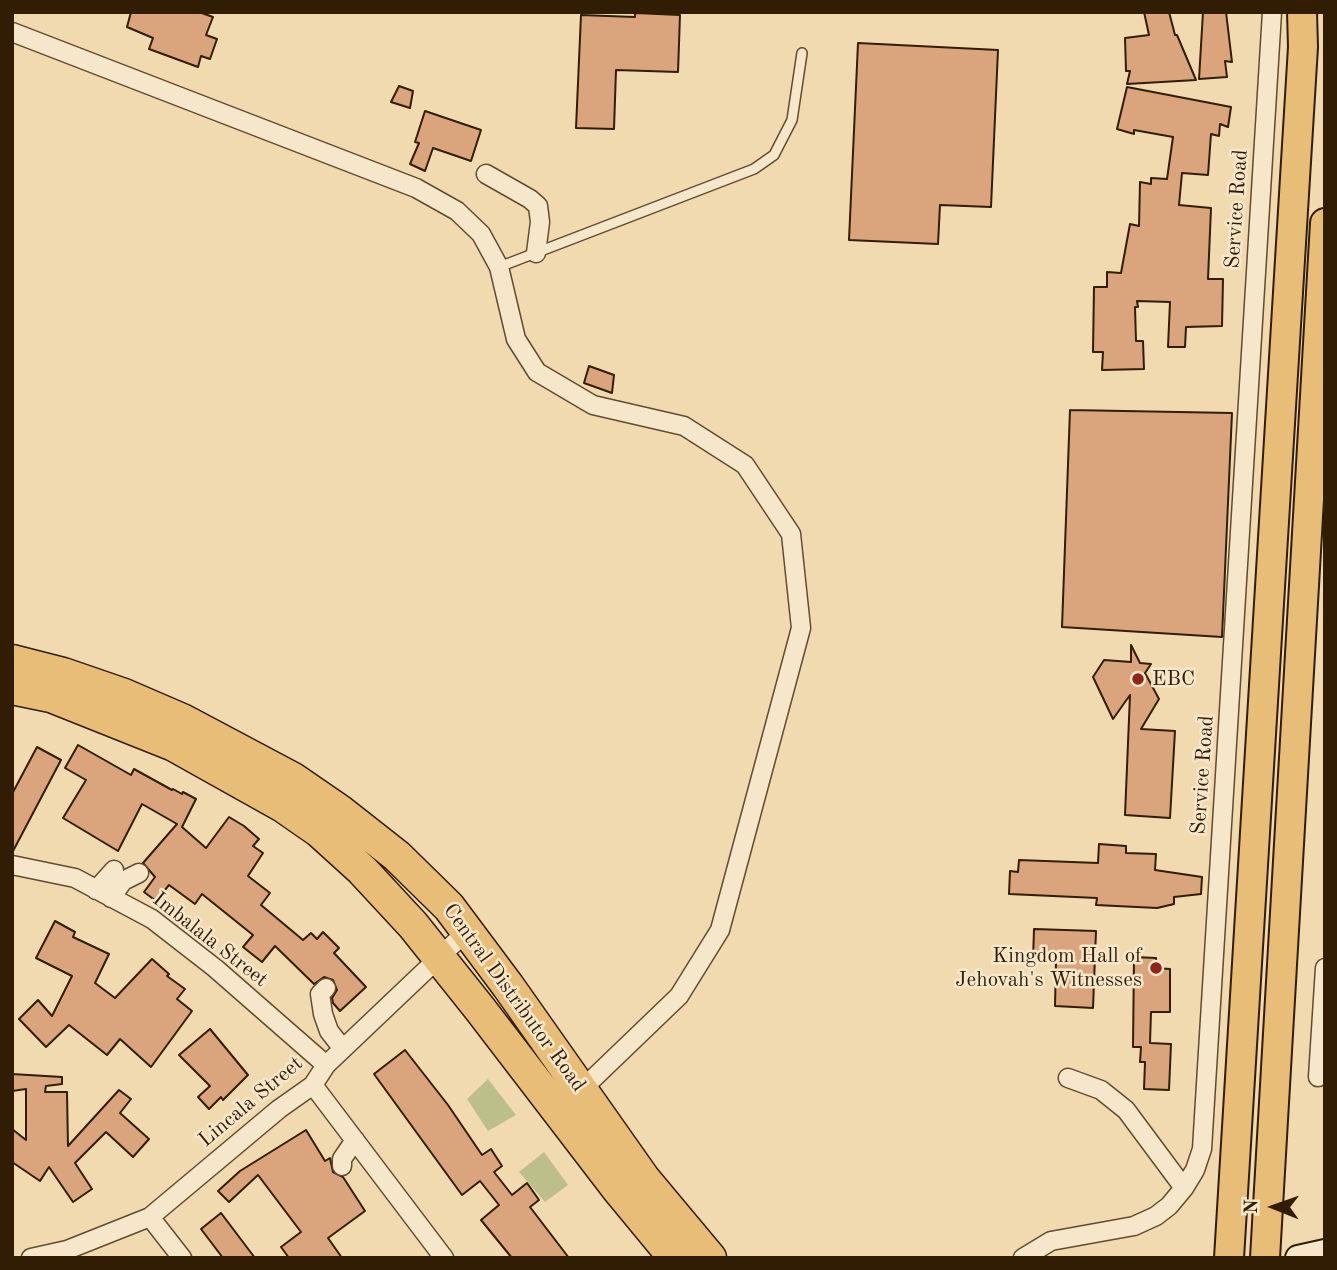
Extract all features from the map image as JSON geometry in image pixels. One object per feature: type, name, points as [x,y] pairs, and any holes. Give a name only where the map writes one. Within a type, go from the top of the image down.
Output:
[{"type":"highway","name":"Central Distributor Road","points":[[12,661],[63,674],[124,695],[183,720],[293,779],[341,811],[397,856],[449,907],[644,1179],[710,1258]]},
{"type":"highway","name":"Central Distributor Road","points":[[12,688],[51,696],[174,745],[283,806],[320,831],[362,870],[438,957],[675,1258]]},
{"type":"main road","points":[[1229,1258],[1303,47],[1302,12]]},
{"type":"main road","points":[[1265,1258],[1325,223]]},
{"type":"main road","points":[[1297,1258],[1325,1252]]},
{"type":"street","name":"Service Road","points":[[1023,1258],[1051,1241],[1134,1226],[1156,1216],[1169,1206],[1184,1188],[1199,1160],[1204,1129],[1272,12]]},
{"type":"street","points":[[12,32],[415,188],[457,211],[481,234],[499,267],[516,339],[537,372],[593,405],[684,426],[745,465],[791,534],[801,628],[720,930],[679,996],[582,1091],[556,1109]]},
{"type":"street","points":[[486,174],[538,206],[540,222],[536,254]]},
{"type":"street","name":"Imbalala Street","points":[[12,865],[75,878],[152,919],[326,1065]]},
{"type":"street","points":[[104,894],[114,870]]},
{"type":"street","points":[[104,894],[139,873]]},
{"type":"street","name":"Lincala Street","points":[[31,1258],[66,1250],[150,1217],[279,1109],[313,1085],[326,1065],[467,931]]},
{"type":"street","points":[[1318,1077],[1325,968]]},
{"type":"street","points":[[326,988],[320,995],[320,1002],[329,1031],[343,1049]]},
{"type":"street","points":[[1068,1079],[1101,1090],[1126,1111],[1184,1188]]},
{"type":"street","points":[[313,1085],[444,1258]]},
{"type":"street","points":[[342,1166],[342,1159],[355,1140]]},
{"type":"street","points":[[150,1217],[182,1258]]},
{"type":"lane","points":[[499,267],[754,169],[774,155],[792,120],[802,53]]},
{"type":"green space","points":[[488,1079],[516,1115],[488,1131],[467,1099]]},
{"type":"green space","points":[[544,1152],[568,1185],[545,1202],[519,1172]]},
{"type":"building","points":[[131,12],[199,12],[213,17],[206,35],[217,39],[210,59],[201,56],[198,67],[149,49],[153,38],[127,27]]},
{"type":"building","points":[[1144,12],[1169,12],[1175,35],[1196,80],[1127,84],[1130,71],[1126,71],[1125,38],[1149,35]]},
{"type":"building","points":[[1203,12],[1226,12],[1232,62],[1225,61],[1227,77],[1199,79]]},
{"type":"building","points":[[635,13],[680,15],[678,72],[616,70],[614,129],[576,128],[581,15],[635,17]]},
{"type":"building","points":[[858,43],[998,50],[991,207],[940,205],[938,244],[849,240]]},
{"type":"building","points":[[399,86],[413,91],[410,108],[391,102]]},
{"type":"building","points":[[1127,87],[1231,107],[1228,127],[1220,124],[1219,136],[1211,134],[1208,175],[1182,173],[1179,205],[1211,208],[1208,279],[1223,279],[1222,326],[1186,327],[1185,347],[1168,347],[1170,302],[1137,301],[1136,341],[1143,341],[1144,369],[1102,370],[1103,352],[1093,352],[1094,287],[1107,287],[1107,272],[1121,273],[1130,224],[1139,226],[1140,182],[1151,184],[1151,178],[1167,179],[1173,137],[1134,130],[1134,134],[1117,129]]},
{"type":"building","points":[[425,111],[481,130],[471,161],[433,148],[425,171],[410,164],[419,143],[415,142]]},
{"type":"building","points":[[589,366],[614,375],[612,393],[584,383]]},
{"type":"building","points":[[1070,410],[1232,413],[1222,637],[1062,627]]},
{"type":"building","points":[[1131,645],[1140,663],[1151,664],[1145,673],[1159,699],[1141,729],[1175,731],[1170,818],[1125,815],[1130,695],[1113,719],[1093,677],[1104,660],[1131,662]]},
{"type":"building","points":[[78,745],[131,775],[134,769],[172,790],[196,799],[182,827],[206,848],[229,817],[244,826],[259,839],[253,846],[263,853],[248,876],[270,893],[261,905],[303,940],[311,933],[317,939],[323,932],[339,948],[334,953],[366,987],[340,1011],[333,1003],[332,998],[337,990],[333,980],[324,977],[314,984],[275,946],[262,962],[243,947],[253,935],[202,894],[195,904],[169,885],[156,901],[144,892],[155,877],[143,863],[177,824],[142,804],[118,851],[63,818],[86,780],[65,768]]},
{"type":"building","points":[[37,747],[61,760],[12,853],[12,794]]},
{"type":"building","points":[[1099,844],[1126,846],[1126,853],[1156,854],[1155,870],[1202,877],[1201,894],[1174,897],[1174,904],[1157,908],[1096,905],[1097,898],[1009,894],[1010,871],[1018,872],[1019,860],[1098,863]]},
{"type":"building","points":[[55,921],[75,932],[73,937],[109,954],[95,983],[115,998],[152,959],[169,974],[167,976],[185,989],[177,999],[192,1011],[151,1067],[120,1039],[107,1055],[69,1025],[46,1047],[19,1019],[38,1000],[52,1016],[72,976],[36,958]]},
{"type":"building","points":[[1034,929],[1096,931],[1093,1008],[1055,1006],[1056,961],[1033,960]]},
{"type":"building","points":[[1134,957],[1156,958],[1156,968],[1170,969],[1170,1012],[1151,1012],[1150,1043],[1171,1044],[1169,1090],[1144,1089],[1145,1062],[1140,1062],[1141,1047],[1133,1047]]},
{"type":"building","points":[[210,1029],[248,1075],[223,1100],[221,1097],[209,1109],[198,1097],[210,1086],[179,1055]]},
{"type":"building","points":[[405,1050],[448,1105],[482,1155],[491,1149],[502,1166],[494,1172],[512,1195],[527,1183],[539,1200],[530,1207],[569,1258],[512,1258],[481,1220],[499,1205],[480,1181],[462,1195],[374,1074]]},
{"type":"building","points":[[12,1074],[62,1077],[62,1084],[46,1086],[45,1092],[67,1092],[68,1146],[119,1090],[131,1099],[120,1113],[149,1139],[133,1157],[106,1132],[75,1163],[92,1189],[73,1202],[49,1167],[40,1181],[12,1162],[12,1129],[26,1140],[26,1089],[12,1091]]},
{"type":"building","points":[[306,1130],[325,1161],[330,1158],[333,1172],[343,1177],[365,1211],[328,1238],[342,1258],[289,1258],[281,1247],[301,1232],[258,1175],[229,1202],[218,1191],[240,1171]]},
{"type":"building","points":[[221,1213],[255,1258],[223,1258],[201,1229]]},
{"type":"place","name":"EBC","points":[[1138,679]]},
{"type":"place","name":"Kingdom Hall of Jehovah's Witnesses","points":[[1156,968]]}]
